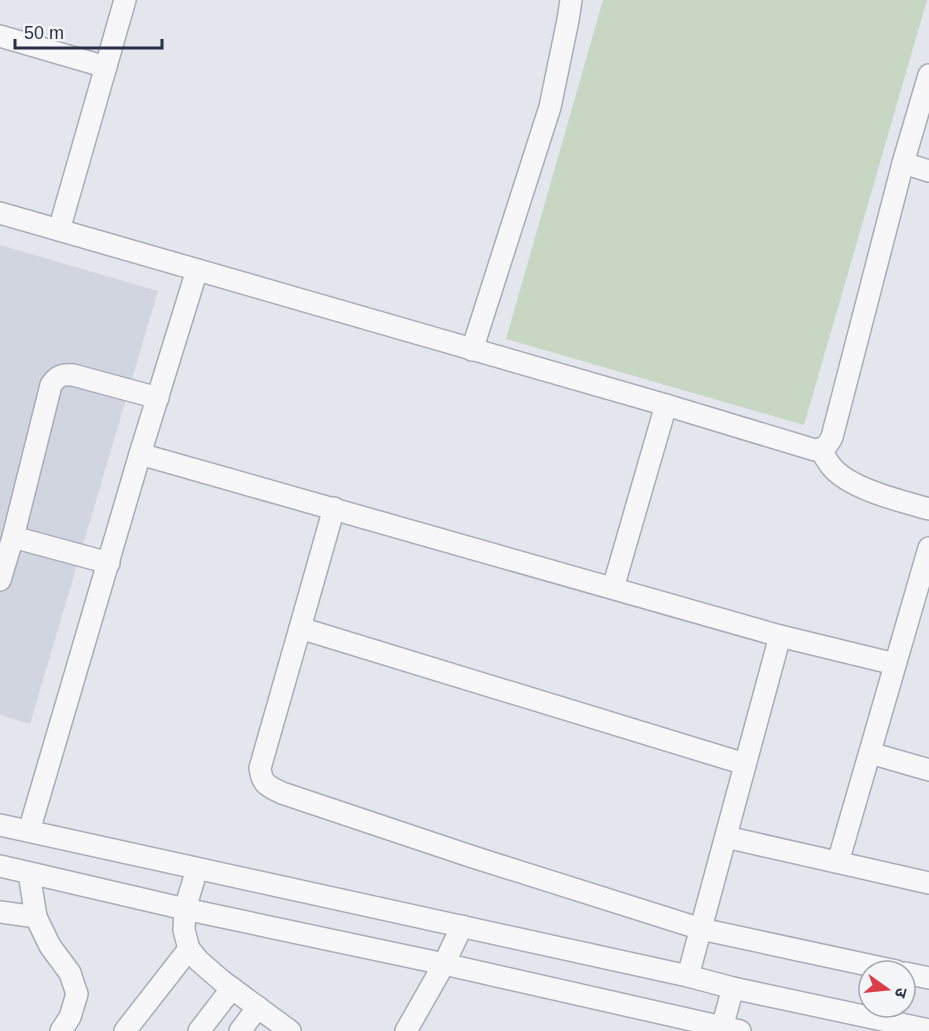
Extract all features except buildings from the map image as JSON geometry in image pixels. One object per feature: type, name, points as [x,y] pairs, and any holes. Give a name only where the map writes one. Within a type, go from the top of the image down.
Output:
[{"type":"street","points":[[59,230],[125,0]]},
{"type":"street","points":[[472,350],[550,107],[571,0]]},
{"type":"street","points":[[0,36],[106,67]]},
{"type":"street","points":[[0,213],[815,450],[827,446],[832,437],[903,164],[929,75]]},
{"type":"street","points":[[903,164],[929,171]]},
{"type":"street","points":[[29,831],[196,270]]},
{"type":"street","points":[[0,580],[51,385],[57,377],[65,374],[73,375],[158,398]]},
{"type":"street","points":[[613,588],[666,405]]},
{"type":"street","points":[[820,449],[832,467],[849,481],[874,492],[929,509]]},
{"type":"street","points":[[140,454],[780,636],[895,664]]},
{"type":"street","points":[[334,508],[260,768],[262,779],[269,787],[459,852],[701,928],[857,962]]},
{"type":"street","points":[[13,537],[108,563]]},
{"type":"street","points":[[838,862],[929,549]]},
{"type":"street","points":[[300,628],[745,764]]},
{"type":"street","points":[[688,976],[780,636]]},
{"type":"street","points":[[870,753],[929,770]]},
{"type":"street","points":[[0,825],[929,1030]]},
{"type":"street","points":[[726,837],[929,883]]},
{"type":"street","points":[[0,866],[185,909],[444,964],[728,1030],[733,988]]},
{"type":"street","points":[[197,869],[185,909],[184,930],[189,949],[199,961],[232,988],[290,1031]]},
{"type":"street","points":[[29,873],[36,917],[50,946],[70,973],[77,993],[70,1017],[61,1031]]},
{"type":"street","points":[[0,912],[36,917]]},
{"type":"street","points":[[406,1031],[444,964],[462,926]]},
{"type":"street","points":[[124,1031],[189,949]]},
{"type":"street","points":[[200,1031],[232,988]]},
{"type":"street","points":[[240,1031],[258,1007]]},
{"type":"shaded area","points":[[0,245],[158,291],[30,724],[0,715]]},
{"type":"green space","points":[[603,0],[927,0],[804,425],[506,339]]}]
